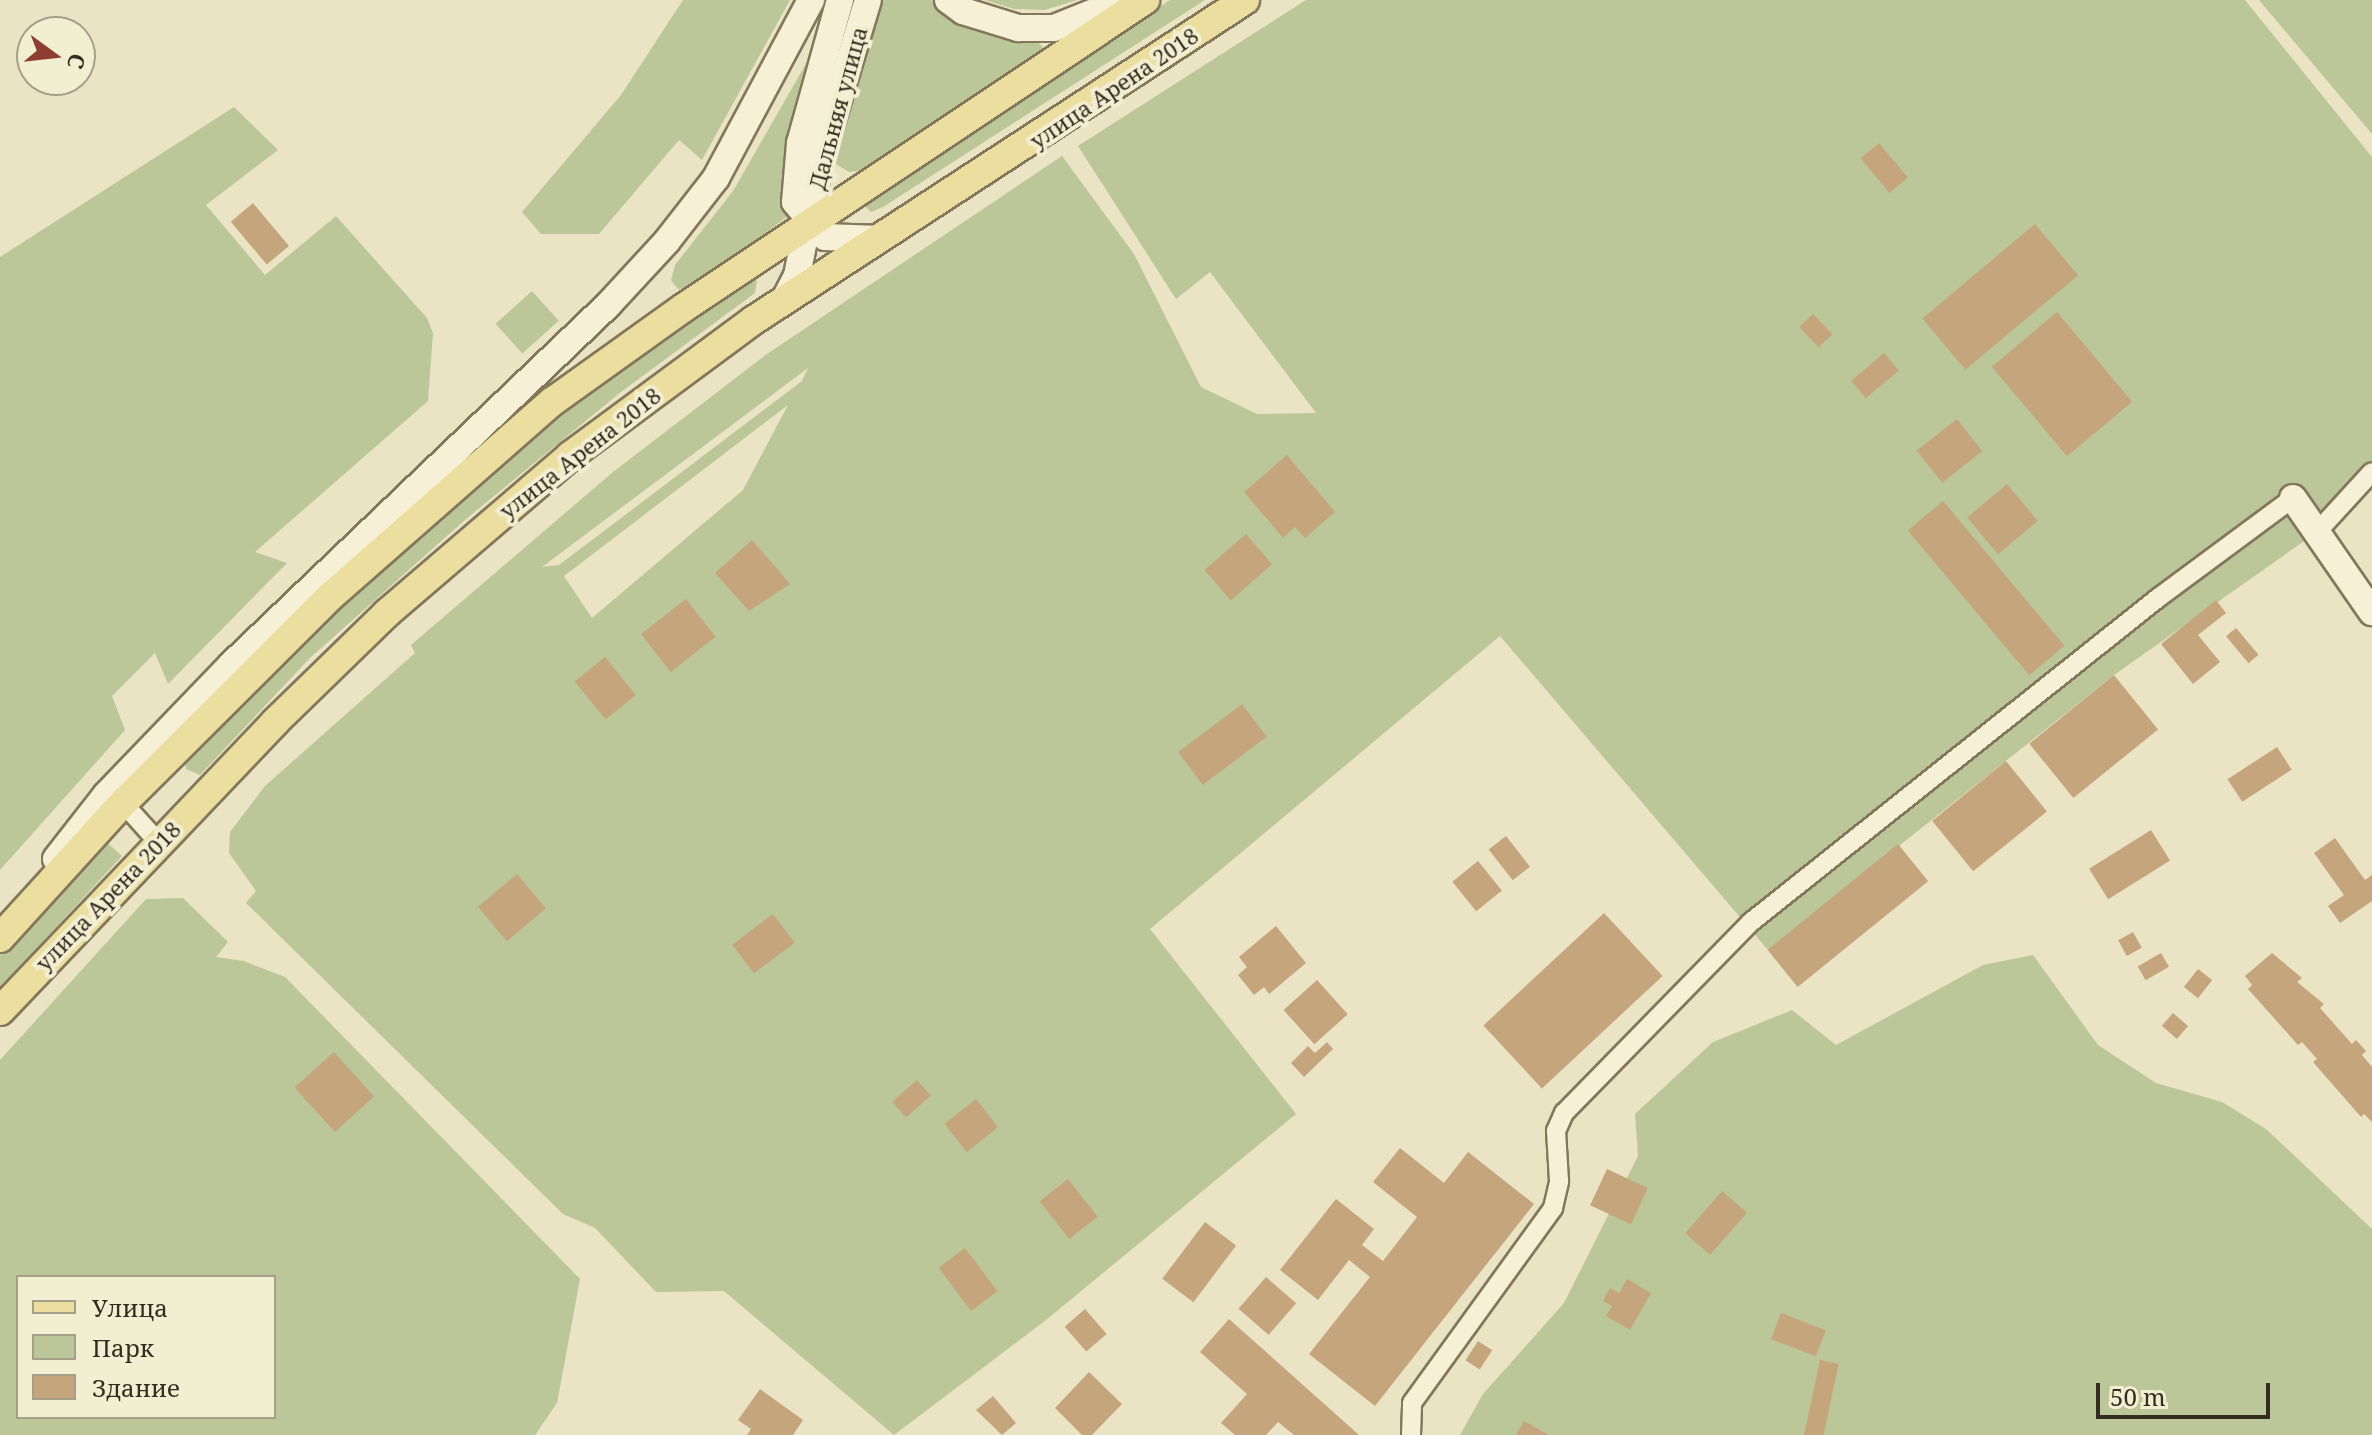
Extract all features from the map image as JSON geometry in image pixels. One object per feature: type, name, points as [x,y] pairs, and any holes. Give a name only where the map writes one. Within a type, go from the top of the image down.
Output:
[{"type":"main road","points":[[0,928],[106,795],[231,665],[608,305],[667,241],[716,178],[748,124],[811,0]]},
{"type":"main road","name":"Дальняя улица","points":[[809,223],[795,202],[794,178],[840,0]]},
{"type":"main road","name":"Дальняя улица","points":[[809,223],[819,163],[868,0]]},
{"type":"main road","points":[[948,0],[963,11],[1018,28],[1054,28],[1124,0]]},
{"type":"main road","points":[[0,938],[123,803],[332,595],[552,402],[809,223],[1145,0]]},
{"type":"main road","name":"улица Арена 2018","points":[[0,1011],[159,843],[387,613],[570,456],[784,301],[1245,0]]},
{"type":"main road","points":[[809,223],[825,237],[879,239]]},
{"type":"main road","points":[[784,301],[797,276],[809,223]]},
{"type":"main road","points":[[2293,498],[2372,612]]},
{"type":"street","points":[[2317,532],[2372,472]]},
{"type":"street","points":[[1411,1435],[1412,1403],[1553,1208],[1559,1181],[1556,1131],[1564,1113],[1751,922],[2158,598],[2293,498]]},
{"type":"street","points":[[123,803],[159,843]]},
{"type":"green space","points":[[683,0],[790,0],[702,160],[679,140],[599,234],[541,234],[522,212],[621,95]]},
{"type":"green space","points":[[877,0],[935,0],[979,31],[1034,39],[1043,47],[1038,58],[865,170],[849,172],[831,161]]},
{"type":"green space","points":[[985,0],[1077,0],[1045,10],[1014,9]]},
{"type":"green space","points":[[1170,0],[1205,0],[883,207],[871,212],[864,205],[880,187]]},
{"type":"green space","points":[[1306,0],[2245,0],[2372,157],[2372,481],[2317,532],[2114,675],[1768,950],[1500,636],[1150,929],[1296,1114],[1046,1320],[894,1435],[724,1291],[656,1292],[595,1228],[563,1214],[246,903],[256,891],[229,853],[230,832],[265,786],[415,653],[411,645],[613,472],[767,354],[1062,156],[1134,254],[1201,387],[1257,414],[1316,413],[1210,272],[1176,299],[1078,146]],"holes":[[[808,368],[802,381],[559,565],[542,567]],[[788,405],[743,490],[592,618],[564,576]]]},
{"type":"green space","points":[[2259,0],[2372,0],[2372,134]]},
{"type":"green space","points":[[807,62],[815,66],[787,217],[691,288],[678,289],[671,280],[675,265],[733,191]]},
{"type":"green space","points":[[234,107],[278,150],[206,205],[265,275],[336,216],[427,318],[433,333],[428,401],[255,552],[287,563],[168,684],[155,653],[112,696],[125,730],[0,870],[0,257]]},
{"type":"green space","points":[[749,277],[757,278],[755,293],[621,392],[466,519],[310,658],[200,775],[186,769],[185,763],[357,590],[528,439],[730,286]]},
{"type":"green space","points":[[532,291],[559,321],[522,354],[496,324]]},
{"type":"green space","points":[[104,840],[122,856],[0,988],[0,955]]},
{"type":"green space","points":[[183,898],[228,942],[216,957],[244,961],[285,977],[580,1279],[557,1403],[535,1435],[0,1435],[0,1060],[146,899]]},
{"type":"green space","points":[[2033,955],[2098,1045],[2156,1083],[2222,1102],[2266,1129],[2372,1229],[2372,1435],[1460,1435],[1483,1394],[1564,1303],[1638,1156],[1635,1114],[1713,1042],[1792,1010],[1836,1045],[1983,965]]},
{"type":"building","points":[[1879,143],[1908,177],[1890,193],[1861,158]]},
{"type":"building","points":[[253,203],[289,246],[267,265],[231,222]]},
{"type":"building","points":[[2035,224],[2078,275],[1965,370],[1922,318]]},
{"type":"building","points":[[2057,312],[2132,402],[2067,456],[1992,367]]},
{"type":"building","points":[[1813,314],[1832,334],[1819,347],[1799,327]]},
{"type":"building","points":[[1884,353],[1899,371],[1866,398],[1851,381]]},
{"type":"building","points":[[1957,419],[1982,451],[1942,483],[1917,450]]},
{"type":"building","points":[[1287,455],[1335,512],[1305,538],[1295,527],[1283,538],[1244,492]]},
{"type":"building","points":[[2007,484],[2038,521],[1998,554],[1967,517]]},
{"type":"building","points":[[1943,501],[2064,646],[2029,675],[1908,531]]},
{"type":"building","points":[[1246,534],[1272,564],[1231,600],[1204,570]]},
{"type":"building","points":[[752,540],[790,584],[749,611],[715,573]]},
{"type":"building","points":[[686,599],[716,637],[671,672],[641,634]]},
{"type":"building","points":[[2216,600],[2226,613],[2198,635],[2220,662],[2193,684],[2161,644]]},
{"type":"building","points":[[2236,628],[2258,655],[2249,663],[2226,636]]},
{"type":"building","points":[[605,657],[636,695],[606,720],[575,682]]},
{"type":"building","points":[[2114,675],[2158,729],[2073,798],[2029,744]]},
{"type":"building","points":[[1242,704],[1267,737],[1203,785],[1178,752]]},
{"type":"building","points":[[2277,747],[2292,770],[2242,802],[2228,779]]},
{"type":"building","points":[[2006,761],[2047,812],[1973,871],[1932,821]]},
{"type":"building","points":[[2151,830],[2170,861],[2108,899],[2089,869]]},
{"type":"building","points":[[1506,836],[1530,867],[1513,880],[1489,850]]},
{"type":"building","points":[[2335,838],[2365,880],[2372,875],[2372,901],[2340,923],[2328,906],[2344,895],[2314,853]]},
{"type":"building","points":[[1898,844],[1928,881],[1798,987],[1767,950]]},
{"type":"building","points":[[1478,861],[1502,891],[1476,911],[1452,882]]},
{"type":"building","points":[[517,874],[546,908],[507,941],[478,907]]},
{"type":"building","points":[[1604,913],[1663,976],[1542,1088],[1483,1026]]},
{"type":"building","points":[[773,914],[795,943],[754,973],[732,945]]},
{"type":"building","points":[[1276,926],[1306,963],[1269,994],[1264,987],[1254,995],[1238,975],[1247,967],[1239,957]]},
{"type":"building","points":[[2133,932],[2142,948],[2127,956],[2118,940]]},
{"type":"building","points":[[2161,953],[2169,967],[2146,980],[2138,966]]},
{"type":"building","points":[[2272,953],[2302,978],[2297,982],[2324,1004],[2320,1008],[2352,1044],[2356,1040],[2366,1051],[2362,1055],[2372,1067],[2372,1122],[2364,1114],[2361,1117],[2313,1062],[2317,1059],[2302,1042],[2298,1045],[2248,989],[2252,985],[2245,976]]},
{"type":"building","points":[[2198,969],[2212,980],[2198,998],[2184,987]]},
{"type":"building","points":[[1317,980],[1348,1014],[1314,1044],[1284,1010]]},
{"type":"building","points":[[2173,1013],[2188,1026],[2177,1039],[2162,1026]]},
{"type":"building","points":[[1327,1042],[1333,1049],[1304,1077],[1291,1063],[1308,1046],[1315,1053]]},
{"type":"building","points":[[334,1052],[374,1097],[335,1132],[295,1087]]},
{"type":"building","points":[[917,1080],[931,1096],[906,1117],[892,1102]]},
{"type":"building","points":[[976,1099],[998,1127],[967,1152],[944,1124]]},
{"type":"building","points":[[1400,1148],[1444,1183],[1468,1152],[1534,1204],[1375,1406],[1309,1354],[1370,1277],[1349,1260],[1318,1300],[1280,1270],[1336,1199],[1374,1229],[1362,1245],[1383,1261],[1417,1217],[1373,1182]]},
{"type":"building","points":[[1607,1169],[1648,1188],[1631,1224],[1590,1205]]},
{"type":"building","points":[[1068,1179],[1098,1217],[1069,1239],[1040,1201]]},
{"type":"building","points":[[1722,1191],[1747,1213],[1710,1255],[1685,1233]]},
{"type":"building","points":[[1205,1222],[1236,1245],[1193,1302],[1162,1279]]},
{"type":"building","points":[[965,1248],[997,1291],[971,1311],[939,1268]]},
{"type":"building","points":[[1266,1277],[1296,1303],[1269,1335],[1238,1309]]},
{"type":"building","points":[[1627,1279],[1651,1293],[1630,1330],[1606,1316],[1612,1306],[1603,1301],[1610,1288],[1619,1293]]},
{"type":"building","points":[[1085,1309],[1107,1334],[1086,1352],[1065,1327]]},
{"type":"building","points":[[1781,1313],[1826,1330],[1816,1356],[1771,1339]]},
{"type":"building","points":[[1229,1319],[1359,1435],[1294,1435],[1278,1422],[1266,1435],[1235,1435],[1221,1423],[1247,1394],[1200,1352]]},
{"type":"building","points":[[1478,1341],[1492,1350],[1480,1370],[1465,1360]]},
{"type":"building","points":[[1820,1360],[1839,1364],[1823,1435],[1804,1435]]},
{"type":"building","points":[[1089,1372],[1122,1404],[1092,1435],[1082,1435],[1055,1408]]},
{"type":"building","points":[[760,1389],[803,1420],[793,1435],[747,1435],[751,1429],[738,1420]]},
{"type":"building","points":[[993,1396],[1016,1423],[1002,1435],[976,1410]]},
{"type":"building","points":[[1524,1421],[1549,1435],[1516,1435]]}]
